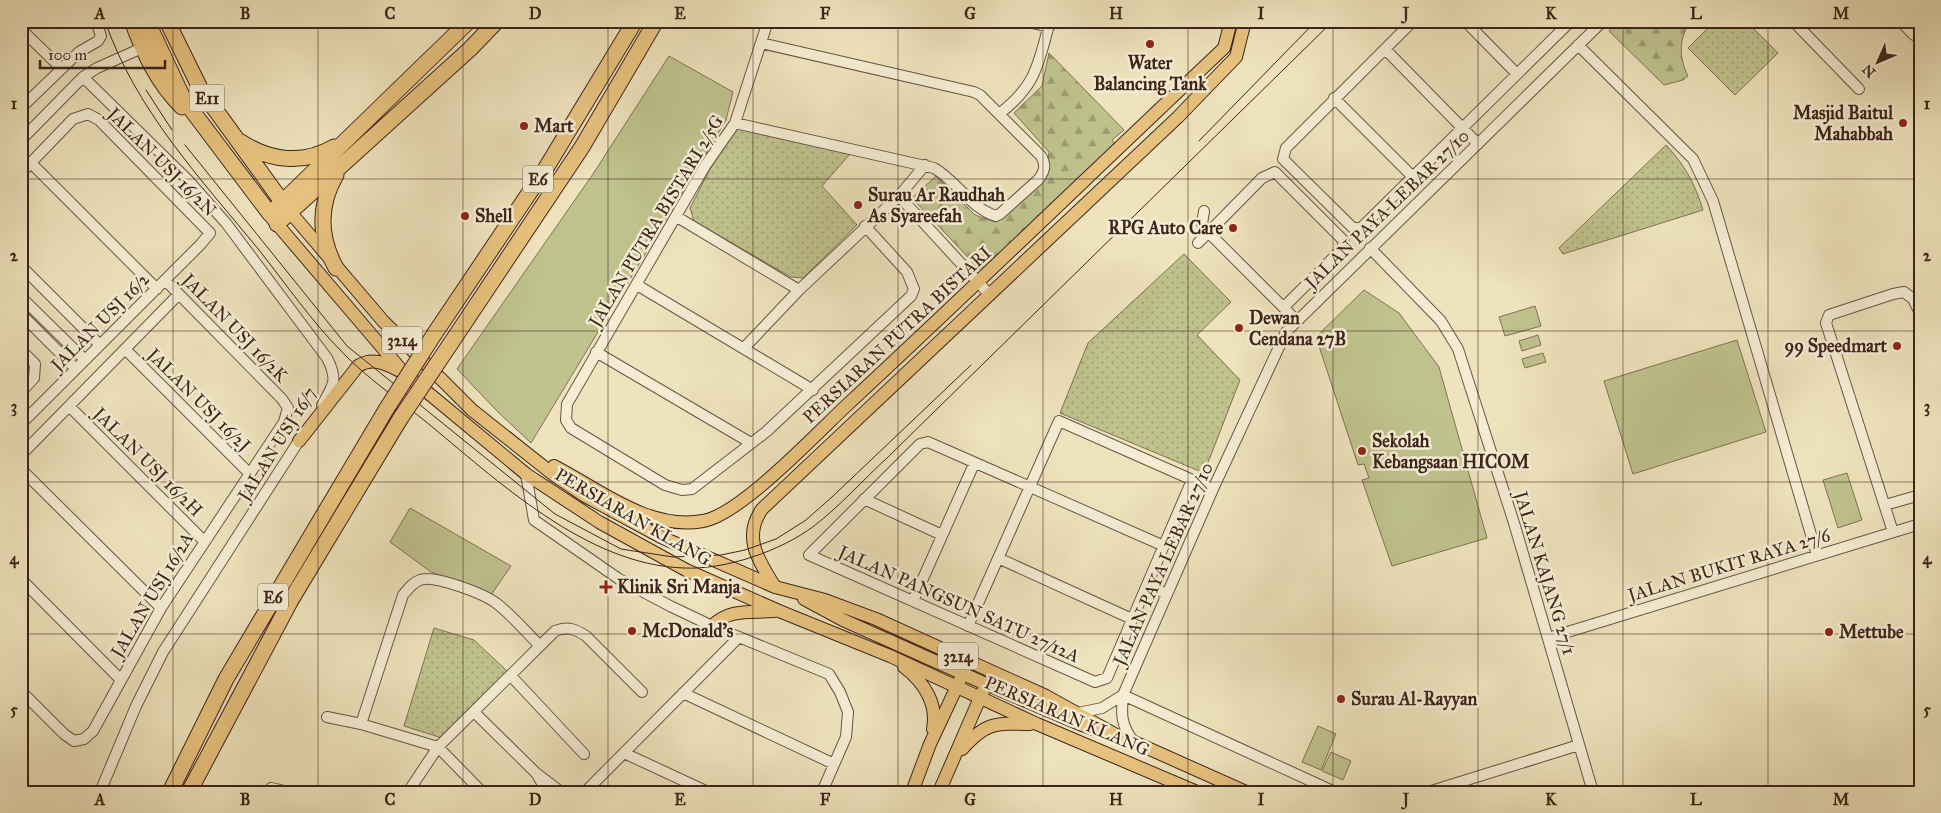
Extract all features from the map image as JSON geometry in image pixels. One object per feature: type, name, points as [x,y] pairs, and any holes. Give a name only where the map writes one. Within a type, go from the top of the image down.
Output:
[{"type":"highway","points":[[132,21],[142,48],[161,84],[204,129]]},
{"type":"highway","name":"E11","points":[[147,21],[172,78],[204,129],[273,219]]},
{"type":"highway","name":"E11","points":[[167,21],[201,90],[233,137],[286,208]]},
{"type":"highway","points":[[286,208],[348,139],[469,21]]},
{"type":"highway","points":[[273,219],[350,158],[464,55],[496,21]]},
{"type":"highway","name":"E6","points":[[170,792],[226,679],[387,408],[546,168],[635,21]]},
{"type":"highway","name":"E6","points":[[189,792],[291,600],[400,419],[582,147],[656,21]]},
{"type":"highway","points":[[233,137],[257,152],[273,158],[290,160],[307,158],[323,153],[348,139]]},
{"type":"highway","points":[[336,268],[323,236],[322,219],[330,186],[338,171],[350,158]]},
{"type":"main road","name":"PERSIARAN PUTRA BISTARI","points":[[527,454],[557,467],[626,506],[658,518],[682,522],[702,522],[721,516],[761,485],[978,283],[1224,48],[1230,21]]},
{"type":"main road","name":"PERSIARAN PUTRA BISTARI","points":[[775,586],[753,543],[754,520],[762,509],[1178,117],[1236,56],[1245,21]]},
{"type":"main road","name":"PERSIARAN KLANG","points":[[286,208],[383,321],[472,410],[570,486],[620,516],[661,537],[788,591],[831,602],[876,619],[1078,712],[1120,737]]},
{"type":"main road","name":"PERSIARAN KLANG","points":[[273,219],[403,372],[526,474],[599,522],[686,570],[779,611],[890,656],[1037,724],[1197,792]]},
{"type":"main road","points":[[299,441],[358,366],[370,361],[382,362],[403,372]]},
{"type":"main road","name":"PERSIARAN KLANG","points":[[788,591],[843,620],[986,684],[1082,725],[1134,742],[1246,792]]},
{"type":"main road","points":[[712,626],[722,616],[736,612],[779,611]]},
{"type":"main road","points":[[890,656],[912,673],[924,686],[931,700],[935,717],[930,744]]},
{"type":"main road","name":"3214","points":[[912,792],[930,744],[964,674]]},
{"type":"main road","name":"3214","points":[[939,792],[986,684]]},
{"type":"main road","points":[[956,756],[977,732],[990,726],[1007,723],[1037,724]]},
{"type":"street","points":[[21,108],[79,52],[98,41],[101,36],[96,21]]},
{"type":"street","name":"JALAN PUTRA BISTARI 2/5G","points":[[768,21],[735,123],[706,166],[596,352],[565,411],[570,428],[666,485],[682,490],[692,490],[751,443],[812,390],[911,296],[914,288],[908,272],[865,226]]},
{"type":"street","points":[[1000,114],[1015,102],[1032,80],[1049,24],[1024,21]]},
{"type":"street","points":[[1413,21],[1286,148],[1283,159],[1353,228],[1361,228],[1571,21]]},
{"type":"street","points":[[1465,21],[1517,74]]},
{"type":"street","name":"JALAN PAYA LEBAR 27/10","points":[[1134,742],[1126,733],[1121,719],[1122,695],[1213,489],[1286,332],[1296,320],[1603,21]]},
{"type":"street","points":[[1793,21],[1859,88]]},
{"type":"street","points":[[1900,21],[1914,35]]},
{"type":"street","points":[[21,29],[61,68]]},
{"type":"street","points":[[735,123],[925,165],[942,173],[983,211],[996,216],[1040,179],[1045,165],[1041,156],[1000,114],[980,95],[974,92],[762,43]]},
{"type":"street","points":[[1578,45],[1693,159],[1700,170],[1712,202],[1817,555]]},
{"type":"street","points":[[21,140],[84,77],[97,68],[142,48]]},
{"type":"street","points":[[1385,49],[1478,144]]},
{"type":"street","name":"JALAN USJ 16/7","points":[[84,77],[186,179],[226,223],[327,358],[334,377],[331,389],[299,441],[163,652],[136,706],[100,792]]},
{"type":"street","points":[[1334,98],[1413,177]]},
{"type":"street","name":"JALAN USJ 16/2N","points":[[31,163],[77,117],[88,114],[99,120],[201,222],[210,233],[201,244]]},
{"type":"street","points":[[21,173],[31,163],[157,289]]},
{"type":"street","points":[[744,348],[799,290],[899,196],[925,165]]},
{"type":"street","points":[[1198,243],[1262,178],[1275,172],[1344,241],[1342,249],[1284,307]]},
{"type":"street","points":[[899,196],[989,294]]},
{"type":"street","points":[[1204,211],[1202,224],[1208,232],[1296,320]]},
{"type":"street","points":[[677,217],[799,290]]},
{"type":"street","name":"JALAN USJ 16/2","points":[[21,424],[201,244]]},
{"type":"street","name":"JALAN KAJANG 27/1","points":[[1370,248],[1435,314],[1458,349],[1548,638],[1593,792]]},
{"type":"street","points":[[21,266],[100,345]]},
{"type":"street","name":"JALAN USJ 16/2K","points":[[166,280],[282,399]]},
{"type":"street","points":[[637,285],[812,390]]},
{"type":"street","points":[[1893,532],[1826,323],[1830,315],[1904,292],[1913,300],[1920,313]]},
{"type":"street","name":"JALAN USJ 16/2","points":[[21,454],[179,294]]},
{"type":"street","points":[[21,297],[85,360]]},
{"type":"street","points":[[21,314],[76,369]]},
{"type":"street","name":"JALAN USJ 16/2J","points":[[125,349],[250,474]]},
{"type":"street","points":[[21,350],[35,364],[34,378],[21,392]]},
{"type":"street","points":[[596,352],[751,443]]},
{"type":"street","name":"JALAN USJ 16/2A","points":[[21,691],[64,734],[74,741],[84,739],[93,731],[120,679],[161,608],[284,422],[288,408],[282,399]]},
{"type":"street","name":"JALAN USJ 16/2H","points":[[69,406],[204,541]]},
{"type":"street","points":[[968,626],[1059,421],[1213,489]]},
{"type":"street","points":[[942,535],[864,499],[920,444],[928,442],[974,464],[1164,546]]},
{"type":"street","points":[[913,601],[974,464]]},
{"type":"street","points":[[21,469],[161,608]]},
{"type":"street","points":[[526,474],[532,516],[539,524],[619,579],[712,626],[829,674],[840,692],[848,712],[846,737],[822,792]]},
{"type":"street","points":[[998,558],[1132,619],[1192,480]]},
{"type":"street","points":[[1885,505],[1920,495]]},
{"type":"street","name":"JALAN PANGSUN SATU 27/12A","points":[[864,499],[809,555],[1095,682],[1100,682],[1106,678],[1132,619]]},
{"type":"street","name":"JALAN BUKIT RAYA 27/6","points":[[1548,638],[1920,524]]},
{"type":"street","points":[[21,578],[120,679]]},
{"type":"street","points":[[361,724],[403,595],[411,585],[420,580],[431,578],[485,596],[497,603],[540,646]]},
{"type":"street","points":[[1147,585],[1167,594]]},
{"type":"street","points":[[408,792],[438,747],[512,677],[555,631],[566,627],[575,629],[586,636],[642,692]]},
{"type":"street","points":[[585,792],[739,637]]},
{"type":"street","points":[[512,677],[584,754]]},
{"type":"street","points":[[683,693],[834,764]]},
{"type":"street","points":[[1078,712],[1102,708],[1122,695],[1335,792]]},
{"type":"street","points":[[474,712],[536,773],[561,792]]},
{"type":"street","points":[[327,717],[361,724],[438,747],[482,792]]},
{"type":"street","points":[[1428,792],[1579,745]]},
{"type":"street","points":[[624,753],[708,792]]},
{"type":"street","points":[[536,773],[547,792]]},
{"type":"street","points":[[271,788],[289,792]]},
{"type":"green space","points":[[1618,21],[1691,21],[1684,34],[1681,48],[1688,76],[1683,80],[1664,85],[1609,31]]},
{"type":"green space","points":[[1715,21],[1746,21],[1778,53],[1735,95],[1688,48]]},
{"type":"green space","points":[[1049,53],[1124,130],[1112,140],[1116,145],[982,272],[912,198],[936,176],[975,215],[995,222],[1046,178],[1049,152],[1014,113],[1042,86]]},
{"type":"green space","points":[[669,56],[733,92],[726,120],[531,443],[457,369],[593,174]]},
{"type":"green space","points":[[737,128],[850,154],[822,186],[857,225],[803,278],[791,277],[694,221],[690,208],[710,169]]},
{"type":"green space","points":[[1666,145],[1689,175],[1703,210],[1563,254],[1559,248]]},
{"type":"green space","points":[[1184,254],[1231,302],[1197,335],[1240,380],[1204,473],[1060,413],[1088,343]]},
{"type":"green space","points":[[1364,290],[1399,313],[1439,367],[1487,538],[1392,566],[1362,480],[1369,478],[1364,464],[1358,465],[1316,337]]},
{"type":"green space","points":[[1535,306],[1541,326],[1505,336],[1499,317]]},
{"type":"green space","points":[[1538,335],[1541,345],[1522,351],[1519,341]]},
{"type":"green space","points":[[1737,340],[1766,432],[1633,474],[1604,381]]},
{"type":"green space","points":[[1543,353],[1546,362],[1525,368],[1522,359]]},
{"type":"green space","points":[[1847,473],[1862,520],[1838,528],[1823,480]]},
{"type":"green space","points":[[410,508],[511,566],[491,595],[431,572],[390,542]]},
{"type":"green space","points":[[434,628],[474,640],[507,671],[442,738],[404,726]]},
{"type":"green space","points":[[1318,726],[1336,734],[1321,770],[1302,762]]},
{"type":"green space","points":[[1331,752],[1351,761],[1343,780],[1322,771]]},
{"type":"tram line","points":[[105,21],[118,53],[134,84],[172,142],[310,316],[352,362],[513,493],[545,516],[578,536],[612,552],[648,563],[684,568],[717,566],[769,551],[801,535],[824,518],[1333,21]]},
{"type":"tram line","points":[[1199,141],[1316,21]]},
{"type":"tram line","points":[[146,90],[172,130]]},
{"type":"tram line","points":[[185,145],[347,346],[555,514],[621,549],[673,557],[721,555],[745,550],[776,539],[806,520],[832,497],[971,365]]},
{"type":"place","name":"Water Balancing Tank","points":[[1150,44]]},
{"type":"place","name":"Masjid Baitul Mahabbah","points":[[1903,123]]},
{"type":"place","name":"Mart","points":[[524,126]]},
{"type":"place","name":"Surau Ar Raudhah As Syareefah","points":[[858,205]]},
{"type":"place","name":"Shell","points":[[465,216]]},
{"type":"place","name":"RPG Auto Care","points":[[1233,228]]},
{"type":"place","name":"Dewan Cendana 27B","points":[[1239,328]]},
{"type":"place","name":"99 Speedmart","points":[[1897,346]]},
{"type":"place","name":"Sekolah Kebangsaan HICOM","points":[[1362,451]]},
{"type":"place","name":"Klinik Sri Manja","points":[[606,587]]},
{"type":"place","name":"McDonald's","points":[[632,631]]},
{"type":"place","name":"Mettube","points":[[1829,632]]},
{"type":"place","name":"Surau Al-Rayyan","points":[[1341,699]]}]
